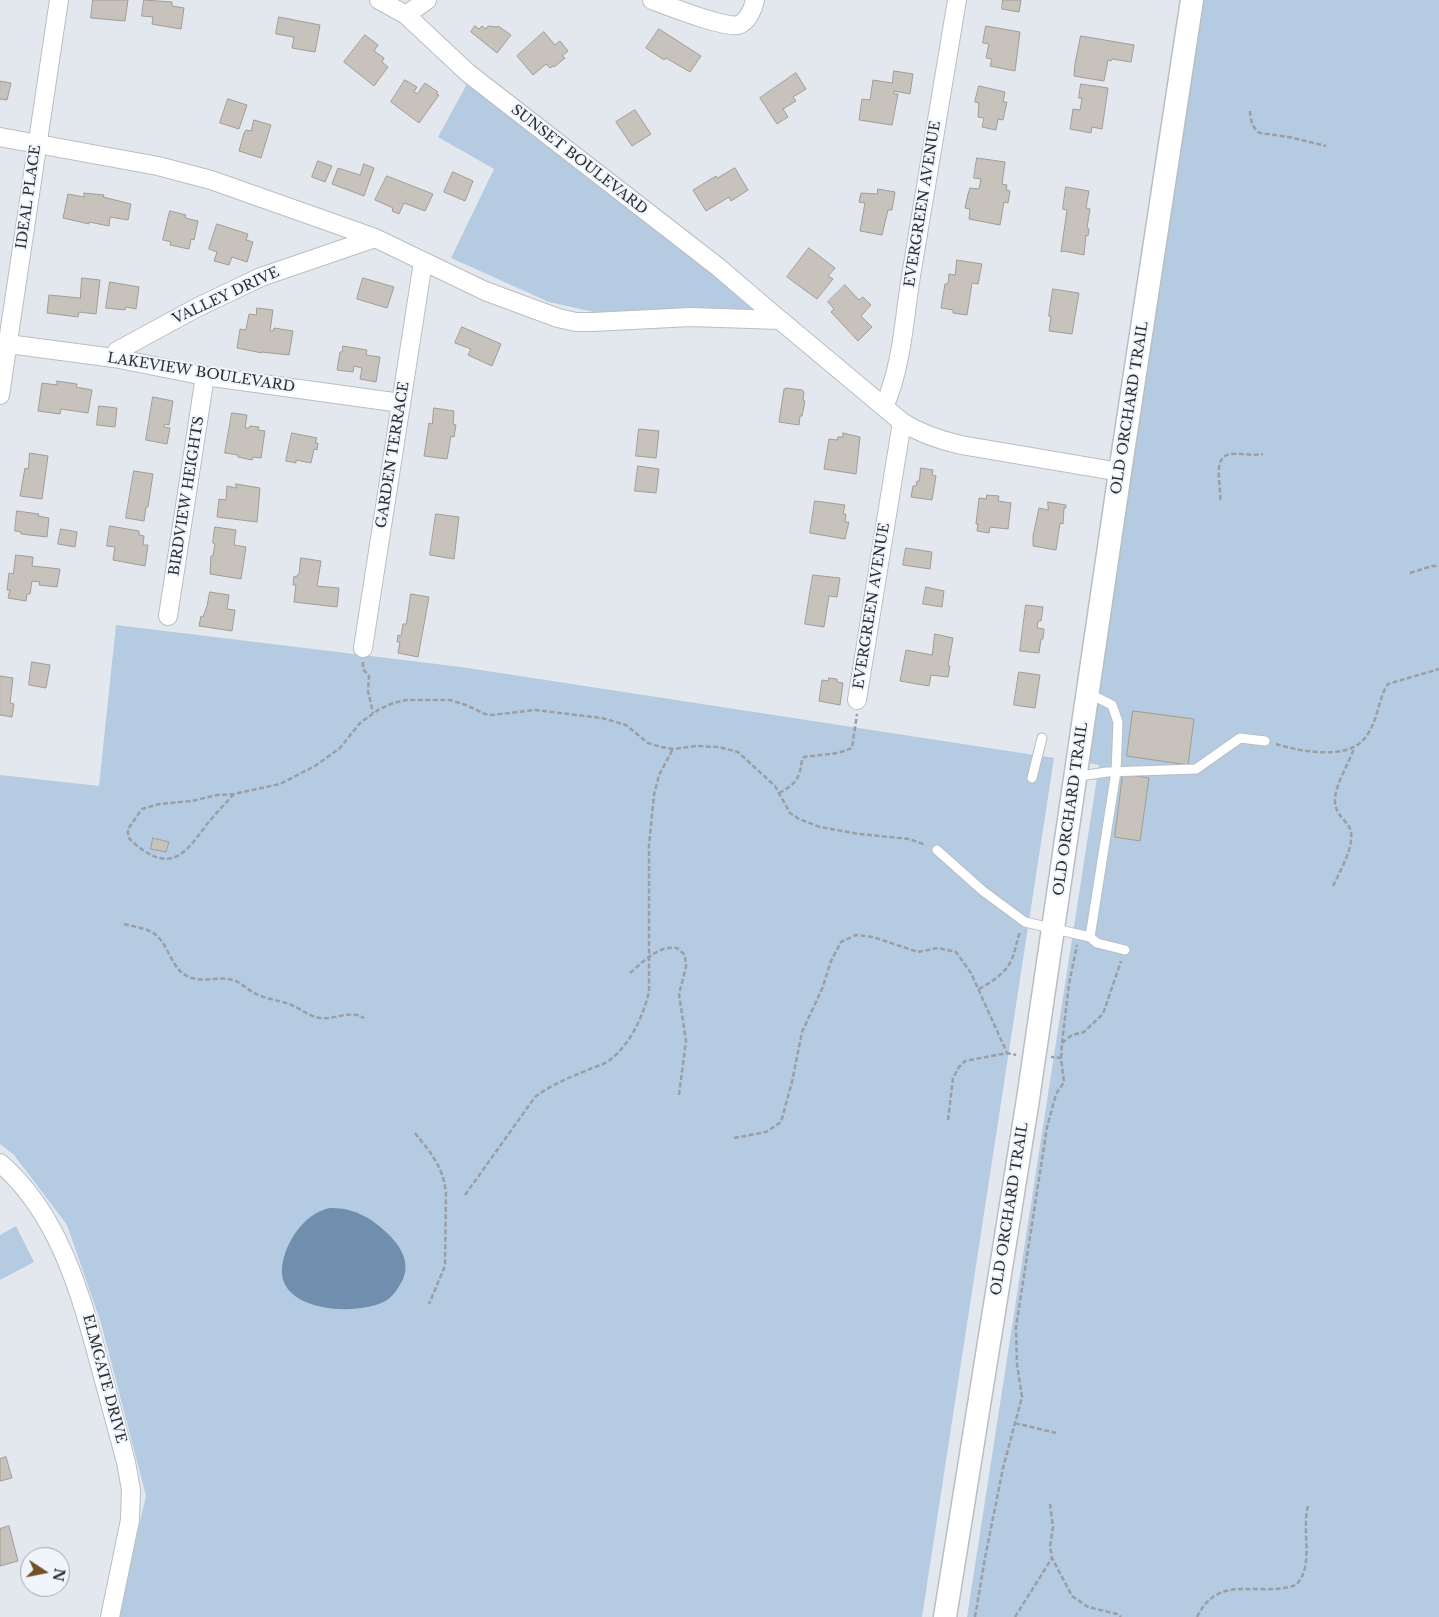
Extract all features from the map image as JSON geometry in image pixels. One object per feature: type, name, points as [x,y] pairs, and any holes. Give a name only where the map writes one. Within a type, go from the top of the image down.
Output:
[{"type":"street","name":"IDEAL PLACE","points":[[0,395],[4,344],[59,0]]},
{"type":"street","name":"SUNSET BOULEVARD","points":[[379,0],[406,15],[468,73],[718,267],[902,422],[936,439],[961,445],[1120,472]]},
{"type":"street","points":[[406,15],[427,0]]},
{"type":"street","points":[[652,0],[730,25],[743,23],[750,15],[754,0]]},
{"type":"street","name":"EVERGREEN AVENUE","points":[[884,407],[892,389],[898,366],[908,290],[957,0]]},
{"type":"street","name":"OLD ORCHARD TRAIL","points":[[945,1617],[1053,929],[1192,0]]},
{"type":"street","points":[[0,137],[158,166],[211,180],[375,238],[485,292],[558,318],[576,322],[690,317],[780,320]]},
{"type":"street","name":"VALLEY DRIVE","points":[[114,358],[117,350],[198,307],[261,277],[375,238]]},
{"type":"street","name":"GARDEN TERRACE","points":[[363,648],[423,262]]},
{"type":"street","name":"LAKEVIEW BOULEVARD","points":[[4,344],[114,358],[206,376],[401,403]]},
{"type":"street","name":"BIRDVIEW HEIGHTS","points":[[168,616],[206,376]]},
{"type":"street","name":"EVERGREEN AVENUE","points":[[857,700],[902,422]]},
{"type":"street","name":"ELMGATE DRIVE","points":[[0,1163],[15,1176],[28,1192],[69,1265],[80,1293],[126,1462],[131,1490],[130,1520],[110,1617]]},
{"type":"lane","points":[[1088,693],[1112,704],[1118,722],[1116,772],[1090,937]]},
{"type":"lane","points":[[1032,778],[1042,738]]},
{"type":"lane","points":[[1076,774],[1196,769],[1240,738],[1265,741]]},
{"type":"lane","points":[[937,850],[983,891],[1025,922],[1090,937],[1097,943],[1125,950]]},
{"type":"path","points":[[1250,111],[1252,122],[1260,133],[1289,137],[1326,146]]},
{"type":"path","points":[[1220,500],[1218,466],[1221,459],[1228,454],[1263,454]]},
{"type":"path","points":[[1410,573],[1432,566],[1439,566]]},
{"type":"path","points":[[363,648],[363,669],[369,676],[368,691],[374,714]]},
{"type":"path","points":[[1265,741],[1281,746],[1316,752],[1342,751],[1354,747],[1364,740],[1368,734],[1388,684],[1439,669]]},
{"type":"path","points":[[234,794],[193,842],[178,856],[166,860],[149,854],[128,837],[128,830],[142,809],[159,804],[192,801],[280,784],[315,766],[340,748],[360,723],[393,703],[406,700],[450,700],[492,716],[535,710],[602,718],[626,725],[648,743],[673,748],[719,747],[738,752],[775,786],[790,813],[799,819],[820,827],[859,834],[909,839],[937,850]]},
{"type":"path","points":[[779,793],[796,781],[802,758],[838,753],[852,748],[857,722],[857,700]]},
{"type":"path","points":[[1332,886],[1351,843],[1350,828],[1336,810],[1335,800],[1336,792],[1354,747]]},
{"type":"path","points":[[465,1195],[535,1097],[549,1086],[610,1060],[623,1047],[635,1030],[645,1009],[650,992],[649,845],[654,795],[658,775],[673,748]]},
{"type":"path","points":[[979,989],[994,980],[1008,966],[1013,958],[1019,935],[1025,922]]},
{"type":"path","points":[[124,924],[156,935],[166,946],[179,970],[192,978],[234,981],[257,994],[290,1004],[311,1016],[328,1018],[352,1013],[364,1018]]},
{"type":"path","points":[[734,1138],[766,1132],[781,1122],[792,1082],[802,1032],[822,989],[831,961],[841,942],[856,935],[872,937],[918,952],[938,948],[956,952],[971,973],[979,989],[1007,1054]]},
{"type":"path","points":[[1061,1058],[1069,984],[1080,935]]},
{"type":"path","points":[[630,973],[650,956],[660,951],[673,948],[680,950],[686,958],[686,968],[679,994],[686,1041],[679,1095]]},
{"type":"path","points":[[1062,1042],[1072,1035],[1084,1032],[1103,1014],[1125,950]]},
{"type":"path","points":[[415,1133],[430,1152],[441,1171],[446,1198],[445,1266],[429,1304]]},
{"type":"path","points":[[1015,1423],[1056,1434]]},
{"type":"path","points":[[1050,1504],[1052,1527],[1050,1546],[1052,1558],[1072,1596],[1088,1606],[1117,1614],[1121,1617]]},
{"type":"path","points":[[1197,1617],[1214,1596],[1227,1589],[1267,1590],[1296,1585],[1301,1579],[1304,1568],[1307,1546],[1306,1514],[1308,1506]]},
{"type":"path","points":[[1015,1617],[1052,1558]]},
{"type":"shaded area","points":[[1202,0],[1439,0],[1439,1617],[967,1617],[1099,765],[1076,761]]},
{"type":"shaded area","points":[[468,82],[754,303],[749,312],[727,308],[698,308],[638,312],[594,312],[549,302],[451,258],[494,169],[438,137]]},
{"type":"shaded area","points":[[116,625],[461,667],[1054,758],[922,1617],[118,1617],[146,1496],[101,1323],[67,1225],[14,1155],[0,1144],[0,775],[99,786]]},
{"type":"shaded area","points":[[329,1208],[346,1209],[376,1223],[401,1250],[405,1261],[405,1273],[398,1288],[387,1300],[375,1305],[358,1308],[322,1307],[306,1302],[292,1294],[284,1282],[282,1267],[284,1258],[297,1230],[312,1216]]},
{"type":"shaded area","points":[[16,1226],[34,1262],[0,1280],[0,1235]]},
{"type":"building","points":[[93,0],[128,0],[125,21],[91,18]]},
{"type":"building","points":[[144,0],[172,2],[172,6],[184,8],[181,29],[152,24],[153,17],[142,16]]},
{"type":"building","points":[[1003,0],[1021,0],[1019,12],[1002,9]]},
{"type":"building","points":[[279,17],[320,25],[315,52],[292,48],[294,37],[276,34]]},
{"type":"building","points":[[475,26],[479,29],[482,26],[486,29],[488,26],[498,26],[511,35],[497,53],[471,32]]},
{"type":"building","points":[[986,26],[1020,32],[1015,71],[990,66],[992,59],[986,58],[989,44],[983,43]]},
{"type":"building","points":[[659,29],[701,56],[690,72],[666,58],[664,60],[646,48]]},
{"type":"building","points":[[544,32],[555,45],[560,41],[568,51],[562,56],[565,58],[554,67],[550,68],[546,64],[533,75],[517,56]]},
{"type":"building","points":[[365,35],[378,45],[374,51],[384,58],[382,62],[388,67],[374,86],[344,62]]},
{"type":"building","points":[[1081,36],[1134,45],[1131,62],[1108,60],[1104,81],[1074,76]]},
{"type":"building","points":[[894,71],[913,74],[910,94],[894,91],[894,94],[898,94],[892,125],[859,120],[862,99],[870,100],[873,80],[892,83]]},
{"type":"building","points":[[796,73],[806,89],[793,97],[796,101],[783,109],[788,117],[777,124],[760,98]]},
{"type":"building","points":[[405,80],[417,87],[414,92],[417,94],[425,83],[438,92],[436,94],[439,95],[419,123],[391,102]]},
{"type":"building","points":[[0,81],[11,83],[7,100],[0,99]]},
{"type":"building","points":[[1081,84],[1108,88],[1102,129],[1092,127],[1091,133],[1070,129],[1073,109],[1080,110],[1082,98],[1079,98]]},
{"type":"building","points":[[979,86],[1005,92],[1003,102],[1007,102],[1003,120],[998,119],[996,130],[982,127],[984,118],[978,117],[979,103],[975,102]]},
{"type":"building","points":[[228,99],[247,105],[239,129],[220,123]]},
{"type":"building","points":[[635,110],[651,134],[632,146],[616,122]]},
{"type":"building","points":[[254,120],[271,125],[261,158],[239,151],[244,133],[246,130],[251,131]]},
{"type":"building","points":[[977,158],[1005,162],[1002,184],[1007,185],[1006,190],[1010,191],[1008,203],[1004,202],[1000,225],[969,219],[970,209],[965,208],[970,188],[979,189],[981,179],[974,178]]},
{"type":"building","points":[[318,161],[332,166],[325,182],[312,177]]},
{"type":"building","points":[[364,164],[374,168],[364,196],[332,184],[338,168],[360,175]]},
{"type":"building","points":[[735,168],[748,190],[731,201],[729,197],[706,211],[693,190],[716,176],[717,178]]},
{"type":"building","points":[[453,172],[473,181],[465,201],[444,192]]},
{"type":"building","points":[[387,176],[433,194],[425,211],[404,203],[399,214],[392,211],[393,208],[375,200]]},
{"type":"building","points":[[1066,187],[1089,191],[1086,208],[1090,209],[1087,228],[1089,229],[1088,236],[1086,235],[1084,255],[1061,252],[1067,210],[1063,209]]},
{"type":"building","points":[[878,189],[895,192],[892,210],[888,210],[882,235],[860,231],[865,203],[859,202],[861,193],[877,194]]},
{"type":"building","points":[[84,193],[104,195],[103,197],[131,204],[128,220],[110,217],[109,226],[63,218],[68,194],[84,197]]},
{"type":"building","points":[[170,211],[186,215],[185,218],[198,221],[194,240],[191,239],[189,249],[170,245],[171,242],[163,240]]},
{"type":"building","points":[[217,224],[248,234],[246,240],[253,242],[247,262],[232,257],[229,265],[214,261],[217,252],[209,249]]},
{"type":"building","points":[[809,248],[835,268],[828,276],[833,279],[817,299],[787,277]]},
{"type":"building","points":[[957,260],[982,264],[978,284],[972,283],[967,315],[953,313],[953,310],[941,308],[945,284],[948,284],[949,274],[955,275]]},
{"type":"building","points":[[82,278],[100,280],[96,314],[79,312],[78,317],[47,313],[49,295],[80,298]]},
{"type":"building","points":[[363,278],[394,287],[387,308],[357,299]]},
{"type":"building","points":[[110,282],[139,287],[136,309],[126,307],[125,310],[106,308]]},
{"type":"building","points":[[845,285],[859,300],[863,297],[871,305],[861,316],[872,327],[858,341],[831,312],[834,309],[828,302]]},
{"type":"building","points":[[1053,289],[1079,293],[1072,334],[1049,331]]},
{"type":"building","points":[[257,308],[273,310],[270,331],[273,331],[274,328],[293,331],[289,355],[262,353],[237,348],[240,329],[246,330],[249,314],[256,315]]},
{"type":"building","points":[[462,327],[501,344],[492,366],[468,355],[471,349],[455,343]]},
{"type":"building","points":[[343,346],[367,350],[366,355],[380,357],[376,382],[360,379],[362,368],[354,366],[353,372],[337,370]]},
{"type":"building","points":[[57,381],[77,384],[76,387],[92,390],[88,413],[61,409],[60,414],[38,411],[42,383],[57,385]]},
{"type":"building","points":[[784,389],[802,390],[804,392],[803,400],[805,401],[799,425],[779,422]]},
{"type":"building","points":[[153,397],[173,401],[169,425],[164,424],[164,427],[170,428],[167,444],[146,440]]},
{"type":"building","points":[[99,406],[117,408],[115,427],[97,425]]},
{"type":"building","points":[[434,408],[454,411],[453,424],[456,425],[454,437],[451,436],[447,459],[424,456],[429,423],[432,424]]},
{"type":"building","points":[[232,413],[247,415],[245,428],[250,426],[259,427],[258,430],[265,431],[261,458],[253,457],[252,460],[225,453]]},
{"type":"building","points":[[639,429],[659,431],[656,458],[636,456]]},
{"type":"building","points":[[292,433],[317,438],[315,443],[318,443],[317,450],[314,449],[311,463],[296,460],[296,463],[286,461]]},
{"type":"building","points":[[843,433],[860,437],[856,474],[824,469],[829,439],[837,440],[838,437],[843,437]]},
{"type":"building","points":[[30,453],[48,456],[42,499],[20,496],[25,468],[28,469]]},
{"type":"building","points":[[638,466],[659,469],[656,493],[635,491]]},
{"type":"building","points":[[921,468],[933,470],[932,475],[936,476],[932,500],[911,497],[913,486],[916,486],[917,481],[919,481]]},
{"type":"building","points":[[134,471],[153,474],[144,521],[126,518]]},
{"type":"building","points":[[236,484],[260,488],[257,522],[217,517],[219,499],[226,500],[227,486],[236,488]]},
{"type":"building","points":[[987,495],[999,496],[998,501],[1011,503],[1008,529],[990,527],[989,533],[977,531],[979,498],[986,499]]},
{"type":"building","points":[[815,501],[845,505],[843,514],[846,514],[845,522],[849,522],[845,539],[810,533]]},
{"type":"building","points":[[1048,502],[1066,505],[1066,508],[1064,508],[1063,524],[1060,523],[1056,550],[1033,546],[1033,536],[1039,508],[1048,510]]},
{"type":"building","points":[[17,511],[39,514],[38,516],[49,518],[47,537],[21,534],[21,532],[15,531]]},
{"type":"building","points":[[436,514],[459,517],[454,559],[430,555]]},
{"type":"building","points":[[110,526],[139,531],[139,535],[144,536],[143,545],[148,545],[145,566],[113,560],[115,547],[107,546]]},
{"type":"building","points":[[215,527],[236,530],[234,545],[246,547],[241,579],[210,574],[211,556],[213,556],[215,544],[213,543]]},
{"type":"building","points":[[61,529],[77,532],[75,547],[58,544]]},
{"type":"building","points":[[906,548],[932,552],[930,569],[903,565]]},
{"type":"building","points":[[16,555],[33,557],[32,566],[60,569],[57,587],[39,585],[40,582],[32,581],[30,594],[27,594],[26,601],[8,598],[10,590],[7,590],[9,573],[13,574]]},
{"type":"building","points":[[301,558],[321,561],[317,586],[339,588],[337,607],[294,602],[296,585],[293,585],[294,576],[296,577],[299,573]]},
{"type":"building","points":[[813,575],[840,578],[837,597],[829,596],[824,627],[805,624]]},
{"type":"building","points":[[926,587],[944,591],[942,607],[923,604]]},
{"type":"building","points":[[210,592],[229,595],[227,609],[235,610],[232,631],[199,626]]},
{"type":"building","points":[[411,594],[429,597],[418,657],[398,653],[400,642],[397,642],[398,635],[401,636],[403,624],[406,624]]},
{"type":"building","points":[[1026,605],[1043,607],[1041,621],[1038,621],[1037,628],[1044,629],[1039,653],[1020,651]]},
{"type":"building","points":[[935,634],[953,638],[948,677],[931,675],[929,686],[900,681],[906,650],[932,655]]},
{"type":"building","points":[[32,662],[50,665],[46,688],[29,685]]},
{"type":"building","points":[[1019,672],[1040,675],[1035,708],[1014,705]]},
{"type":"building","points":[[0,676],[13,678],[10,703],[14,704],[12,717],[0,715]]},
{"type":"building","points":[[829,678],[837,679],[837,682],[843,683],[840,705],[819,701],[822,680],[828,681]]},
{"type":"building","points":[[1133,711],[1194,719],[1188,765],[1127,756]]},
{"type":"building","points":[[1123,774],[1149,778],[1140,841],[1115,837]]},
{"type":"building","points":[[153,838],[169,842],[166,852],[151,849]]},
{"type":"building","points":[[6,1457],[12,1478],[0,1481],[0,1459]]},
{"type":"building","points":[[9,1526],[18,1561],[0,1566],[0,1529]]}]
